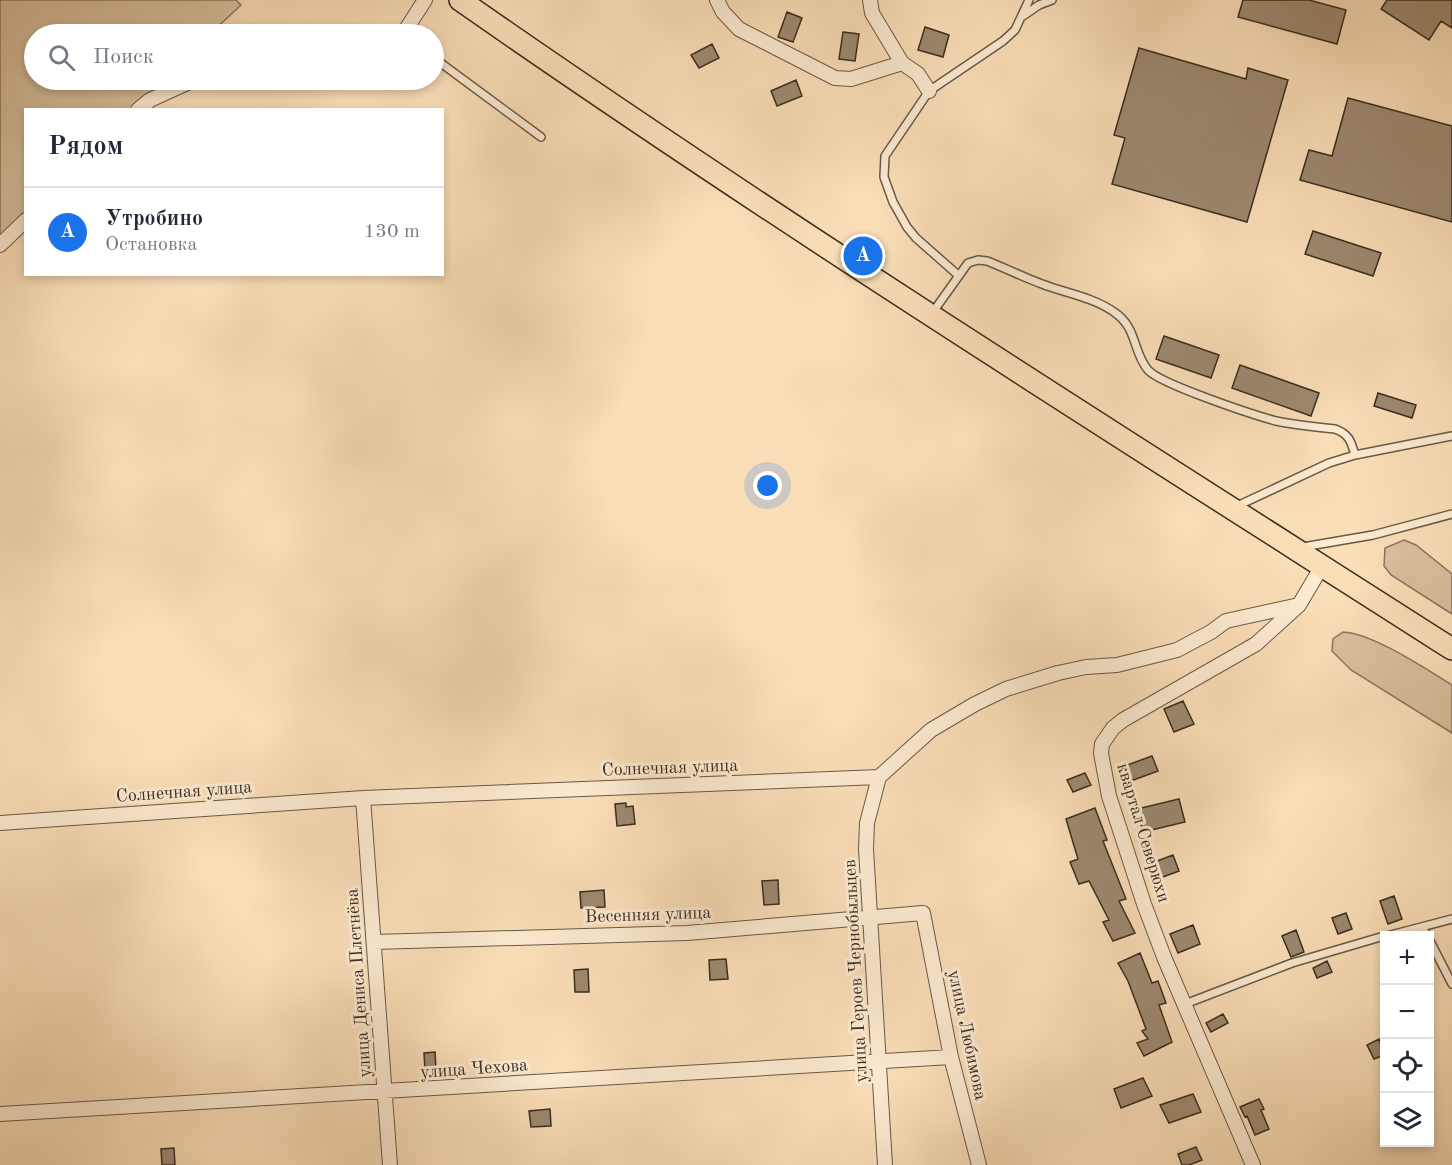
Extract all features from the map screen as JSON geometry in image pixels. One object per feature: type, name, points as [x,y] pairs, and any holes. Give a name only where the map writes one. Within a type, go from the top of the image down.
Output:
[{"type":"main road","points":[[460,0],[732,185],[1104,428],[1452,649]]},
{"type":"street","points":[[409,24],[425,0]]},
{"type":"street","points":[[717,0],[723,12],[739,29],[835,78],[851,80],[902,63]]},
{"type":"street","points":[[870,0],[872,13],[902,63],[918,74],[928,91]]},
{"type":"street","points":[[140,108],[150,100],[172,90]]},
{"type":"street","points":[[0,245],[24,222]]},
{"type":"street","name":"квартал Северюхи","points":[[1253,1165],[1144,904],[1109,796],[1101,753],[1102,744],[1113,728],[1123,720],[1249,649],[1299,605],[1322,566]]},
{"type":"street","points":[[879,777],[931,730],[1006,689],[1058,673],[1117,664],[1177,650],[1211,632],[1226,621],[1299,605]]},
{"type":"street","name":"Солнечная улица","points":[[0,823],[363,798],[879,777]]},
{"type":"street","name":"улица Героев Чернобыльцев","points":[[879,777],[867,823],[869,917],[885,1165]]},
{"type":"street","name":"улица Дениса Плетнёва","points":[[363,798],[390,1165]]},
{"type":"street","name":"Весенняя улица","points":[[374,942],[687,933],[923,913]]},
{"type":"street","name":"улица Любимова","points":[[923,913],[951,1058],[979,1165]]},
{"type":"street","name":"улица Чехова","points":[[0,1114],[951,1058]]},
{"type":"lane","points":[[958,275],[916,238],[907,227],[893,202],[884,177],[885,156],[928,91],[1004,41],[1015,30],[1029,0]]},
{"type":"lane","points":[[1023,16],[1039,5],[1052,0]]},
{"type":"lane","points":[[444,65],[542,137]]},
{"type":"lane","points":[[932,315],[968,263],[978,260],[987,261],[1042,284],[1103,305],[1116,313],[1128,324],[1140,355],[1148,370],[1156,377],[1177,387],[1274,420],[1344,432],[1350,438],[1355,455]]},
{"type":"lane","points":[[1232,508],[1308,472],[1355,455],[1452,436]]},
{"type":"lane","points":[[1294,548],[1372,536],[1452,514]]},
{"type":"lane","points":[[1406,931],[1452,919]]},
{"type":"lane","points":[[1422,927],[1424,931]]},
{"type":"lane","points":[[1185,1004],[1292,963],[1380,938]]},
{"type":"lane","points":[[1434,949],[1452,984]]},
{"type":"shaded area","points":[[0,0],[236,0],[241,5],[221,24],[24,24],[24,90],[153,90],[134,108],[24,108],[24,215],[0,238]]},
{"type":"shaded area","points":[[1404,540],[1416,545],[1452,574],[1452,614],[1391,575],[1384,566],[1385,548]]},
{"type":"shaded area","points":[[1343,632],[1369,638],[1414,661],[1452,685],[1452,733],[1351,670],[1332,651],[1333,639]]},
{"type":"building","points":[[1243,0],[1309,0],[1346,10],[1337,44],[1238,17]]},
{"type":"building","points":[[1387,0],[1452,0],[1452,28],[1441,21],[1429,40],[1381,9]]},
{"type":"building","points":[[787,12],[802,18],[793,42],[778,37]]},
{"type":"building","points":[[925,27],[949,35],[943,57],[918,50]]},
{"type":"building","points":[[843,32],[859,34],[855,61],[839,59]]},
{"type":"building","points":[[712,44],[719,58],[699,68],[691,55]]},
{"type":"building","points":[[1139,48],[1246,79],[1248,68],[1288,80],[1247,222],[1112,184],[1125,138],[1114,135]]},
{"type":"building","points":[[796,80],[802,96],[777,106],[771,91]]},
{"type":"building","points":[[1348,98],[1452,126],[1452,222],[1300,180],[1309,150],[1332,156]]},
{"type":"building","points":[[1313,231],[1381,253],[1373,276],[1305,254]]},
{"type":"building","points":[[1164,336],[1219,355],[1211,378],[1156,359]]},
{"type":"building","points":[[1240,365],[1319,393],[1311,416],[1232,388]]},
{"type":"building","points":[[1378,393],[1416,405],[1412,418],[1374,406]]},
{"type":"building","points":[[1183,701],[1194,724],[1174,732],[1164,709]]},
{"type":"building","points":[[1152,756],[1158,771],[1128,782],[1122,767]]},
{"type":"building","points":[[1085,773],[1091,785],[1073,792],[1067,780]]},
{"type":"building","points":[[1179,799],[1185,822],[1143,832],[1137,809]]},
{"type":"building","points":[[626,803],[626,807],[633,806],[635,824],[617,826],[615,804]]},
{"type":"building","points":[[1095,808],[1107,840],[1103,841],[1126,899],[1119,901],[1135,933],[1113,941],[1103,922],[1109,920],[1089,881],[1079,884],[1070,862],[1078,859],[1066,819]]},
{"type":"building","points":[[1173,855],[1179,871],[1155,880],[1149,864]]},
{"type":"building","points":[[778,880],[779,904],[764,905],[762,881]]},
{"type":"building","points":[[604,890],[605,907],[581,908],[580,892]]},
{"type":"building","points":[[1394,896],[1402,919],[1388,924],[1380,901]]},
{"type":"building","points":[[1346,913],[1352,929],[1338,934],[1332,918]]},
{"type":"building","points":[[1193,925],[1200,944],[1178,953],[1170,934]]},
{"type":"building","points":[[1296,930],[1304,952],[1291,957],[1282,936]]},
{"type":"building","points":[[1140,953],[1152,983],[1158,981],[1166,1003],[1159,1005],[1172,1042],[1144,1056],[1137,1043],[1148,1039],[1142,1031],[1146,1029],[1128,981],[1118,963]]},
{"type":"building","points":[[726,959],[728,979],[710,980],[709,960]]},
{"type":"building","points":[[1327,961],[1332,972],[1317,978],[1313,968]]},
{"type":"building","points":[[588,969],[589,992],[575,992],[574,970]]},
{"type":"building","points":[[1223,1014],[1228,1023],[1211,1032],[1206,1023]]},
{"type":"building","points":[[1379,1039],[1380,1057],[1374,1059],[1367,1045]]},
{"type":"building","points":[[435,1052],[436,1070],[425,1071],[424,1053]]},
{"type":"building","points":[[1143,1078],[1152,1096],[1121,1108],[1114,1089]]},
{"type":"building","points":[[1193,1094],[1201,1112],[1169,1123],[1160,1105]]},
{"type":"building","points":[[1259,1099],[1269,1129],[1255,1135],[1247,1116],[1245,1117],[1240,1107]]},
{"type":"building","points":[[550,1109],[551,1126],[531,1127],[529,1111]]},
{"type":"building","points":[[1196,1147],[1202,1160],[1182,1165],[1178,1154]]},
{"type":"building","points":[[174,1148],[175,1165],[162,1165],[161,1149]]},
{"type":"place","name":"Утробино","points":[[863,256]]}]
